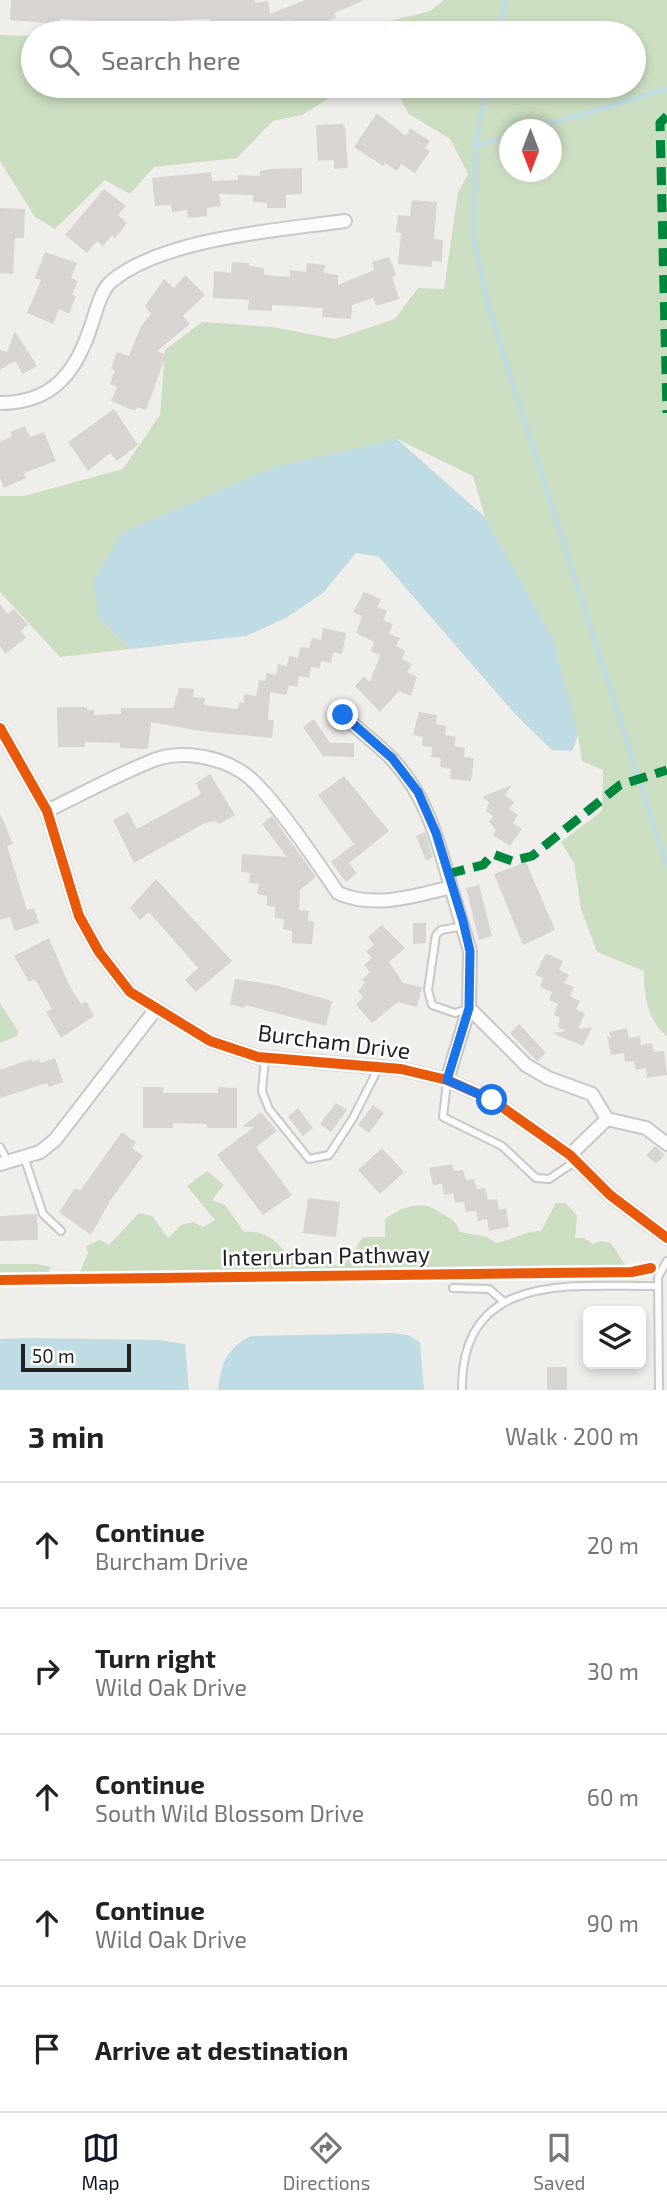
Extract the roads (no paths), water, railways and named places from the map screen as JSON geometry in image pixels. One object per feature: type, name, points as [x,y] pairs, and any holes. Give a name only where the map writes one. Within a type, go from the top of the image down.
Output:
[{"type":"street","points":[[0,403],[18,403],[39,397],[57,386],[72,368],[87,340],[100,300],[111,281],[136,266],[174,251],[254,233],[345,221]]},
{"type":"street","points":[[343,715],[392,758],[418,792],[436,833],[464,926],[470,951],[469,1008],[447,1080]]},
{"type":"street","name":"Burcham Drive","points":[[0,729],[47,811],[79,916],[99,952],[130,992],[210,1041],[265,1058],[379,1067],[447,1080],[492,1100],[573,1158],[610,1195],[667,1238]]},
{"type":"street","points":[[47,811],[156,759],[189,755],[219,761],[244,773],[267,797],[338,893],[354,900],[380,901],[412,897],[451,887]]},
{"type":"street","points":[[469,1008],[526,1065],[548,1078],[592,1094],[607,1119],[646,1128],[667,1144]]},
{"type":"street","points":[[4,1163],[40,1152],[55,1140],[156,1009]]},
{"type":"street","points":[[573,1158],[607,1119]]},
{"type":"lane","points":[[464,926],[442,930],[436,935],[428,990],[432,1005],[455,1013],[469,1008]]},
{"type":"lane","points":[[265,1058],[262,1091],[269,1110],[309,1159],[330,1155],[354,1118],[379,1067]]},
{"type":"lane","points":[[447,1080],[443,1117],[502,1146],[536,1178],[549,1180],[573,1158]]},
{"type":"lane","points":[[0,1147],[4,1163]]},
{"type":"lane","points":[[23,1157],[43,1214],[61,1231]]},
{"type":"lane","points":[[659,1390],[658,1277],[667,1261]]},
{"type":"lane","points":[[462,1390],[466,1355],[480,1322],[504,1302],[547,1287],[658,1286]]},
{"type":"lane","points":[[453,1288],[489,1289],[504,1302]]},
{"type":"water","points":[[397,439],[485,517],[553,639],[578,735],[572,751],[552,750],[515,714],[379,557],[356,553],[323,593],[286,618],[246,636],[131,649],[98,618],[94,580],[122,533],[274,467]]},
{"type":"water","points":[[408,1335],[420,1342],[424,1390],[218,1390],[226,1358],[236,1346],[251,1336]]},
{"type":"water","points":[[0,1339],[159,1340],[185,1344],[189,1390],[0,1390]]},
{"type":"waterway","points":[[501,21],[505,0]]},
{"type":"waterway","points":[[646,95],[667,89]]},
{"type":"waterway","points":[[485,98],[475,146],[474,239],[488,306],[667,867]]},
{"type":"waterway","points":[[562,120],[637,98]]},
{"type":"waterway","points":[[475,146],[499,138]]}]
